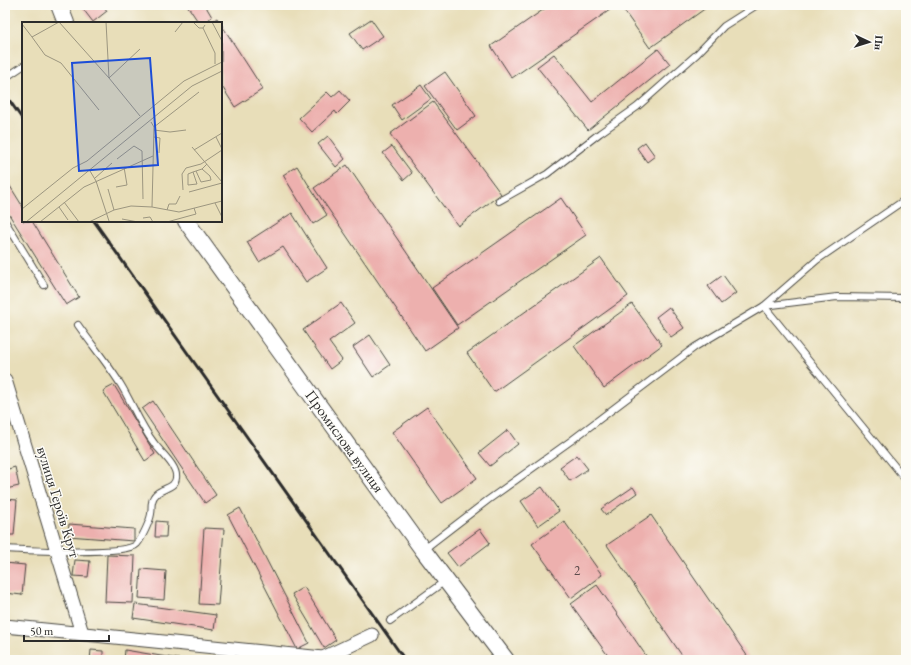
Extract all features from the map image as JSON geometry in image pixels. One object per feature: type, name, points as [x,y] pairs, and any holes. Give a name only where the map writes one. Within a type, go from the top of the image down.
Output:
[{"type":"street","points":[[59,5],[66,22]]},
{"type":"street","name":"Промислова вулиця","points":[[187,222],[423,550],[506,660]]},
{"type":"street","name":"вулиця Героїв Крут","points":[[5,381],[36,483],[59,551],[82,633]]},
{"type":"street","points":[[5,626],[179,644],[244,655],[323,659],[372,635]]},
{"type":"lane","points":[[499,201],[547,174],[600,133],[637,107],[697,54],[724,26],[757,5]]},
{"type":"lane","points":[[5,78],[22,67]]},
{"type":"lane","points":[[423,550],[695,347],[764,306],[817,260],[906,199]]},
{"type":"lane","points":[[5,221],[44,285]]},
{"type":"lane","points":[[764,306],[837,297],[906,298]]},
{"type":"lane","points":[[764,306],[906,480]]},
{"type":"lane","points":[[5,549],[59,551],[118,550],[134,546],[138,543],[151,515],[154,496],[158,492],[174,484],[177,476],[175,470],[152,441],[121,385],[78,325]]},
{"type":"lane","points":[[390,621],[446,580]]},
{"type":"building","points":[[80,5],[103,5],[107,11],[93,22]]},
{"type":"building","points":[[187,5],[205,5],[212,17],[204,22],[198,22]]},
{"type":"building","points":[[550,5],[617,5],[512,78],[491,46]]},
{"type":"building","points":[[627,5],[710,5],[650,48],[622,8]]},
{"type":"building","points":[[217,18],[219,22],[211,22]]},
{"type":"building","points":[[371,19],[383,36],[362,50],[350,33]]},
{"type":"building","points":[[222,26],[263,89],[235,107],[222,87]]},
{"type":"building","points":[[658,49],[670,64],[588,130],[537,67],[554,54],[592,102]]},
{"type":"building","points":[[445,72],[476,116],[457,130],[425,86]]},
{"type":"building","points":[[421,85],[431,99],[402,120],[392,105]]},
{"type":"building","points":[[340,90],[350,101],[337,114],[335,111],[312,132],[299,118],[327,92],[332,97]]},
{"type":"building","points":[[433,102],[501,194],[458,226],[390,134]]},
{"type":"building","points":[[328,136],[345,159],[336,167],[318,144]]},
{"type":"building","points":[[645,142],[655,156],[647,162],[637,148]]},
{"type":"building","points":[[392,146],[412,173],[404,180],[383,153]]},
{"type":"building","points":[[347,165],[458,328],[425,351],[314,188]]},
{"type":"building","points":[[297,166],[327,215],[313,224],[283,175]]},
{"type":"building","points":[[5,178],[22,205],[22,222],[33,222],[79,297],[66,305],[5,208]]},
{"type":"building","points":[[561,198],[586,235],[457,325],[432,288]]},
{"type":"building","points":[[292,213],[327,268],[306,282],[283,247],[259,262],[247,242]]},
{"type":"building","points":[[601,258],[628,296],[494,392],[467,353]]},
{"type":"building","points":[[723,275],[736,293],[721,304],[708,286]]},
{"type":"building","points":[[341,303],[355,323],[329,342],[342,360],[330,369],[303,330]]},
{"type":"building","points":[[632,304],[662,345],[604,388],[574,346]]},
{"type":"building","points":[[669,307],[684,328],[671,337],[656,317]]},
{"type":"building","points":[[370,335],[390,365],[373,377],[353,347]]},
{"type":"building","points":[[114,385],[155,454],[145,461],[103,391]]},
{"type":"building","points":[[153,401],[216,495],[205,503],[142,409]]},
{"type":"building","points":[[427,407],[477,478],[442,503],[392,432]]},
{"type":"building","points":[[508,430],[518,444],[490,466],[479,453]]},
{"type":"building","points":[[577,455],[588,469],[570,481],[560,467]]},
{"type":"building","points":[[15,467],[19,486],[6,489],[5,470]]},
{"type":"building","points":[[542,487],[559,511],[538,526],[521,501]]},
{"type":"building","points":[[633,487],[637,493],[606,515],[601,509]]},
{"type":"building","points":[[5,499],[17,500],[14,535],[5,535]]},
{"type":"building","points":[[240,508],[309,643],[297,649],[228,515]]},
{"type":"building","points":[[651,515],[750,660],[685,660],[607,545]]},
{"type":"building","points":[[156,521],[167,522],[166,537],[155,537]]},
{"type":"building","points":[[564,521],[602,575],[571,598],[532,544]]},
{"type":"building","points":[[69,524],[134,529],[134,541],[68,536]]},
{"type":"building","points":[[204,528],[224,529],[218,605],[199,604]]},
{"type":"building","points":[[480,529],[490,543],[458,567],[447,553]]},
{"type":"building","points":[[107,555],[135,556],[133,603],[105,602]]},
{"type":"building","points":[[75,560],[90,561],[88,577],[73,576]]},
{"type":"building","points":[[5,563],[25,565],[22,595],[5,593]]},
{"type":"building","points":[[141,569],[166,571],[164,600],[139,598]]},
{"type":"building","points":[[597,585],[649,660],[611,660],[571,604]]},
{"type":"building","points":[[304,587],[336,640],[324,648],[292,594]]},
{"type":"building","points":[[135,604],[216,615],[214,630],[133,618]]},
{"type":"building","points":[[91,650],[103,651],[103,660],[90,660]]},
{"type":"building","points":[[125,650],[179,659],[179,660],[124,660]]},
{"type":"railway","points":[[5,94],[22,119]]},
{"type":"railway","points":[[95,222],[405,660]]}]
